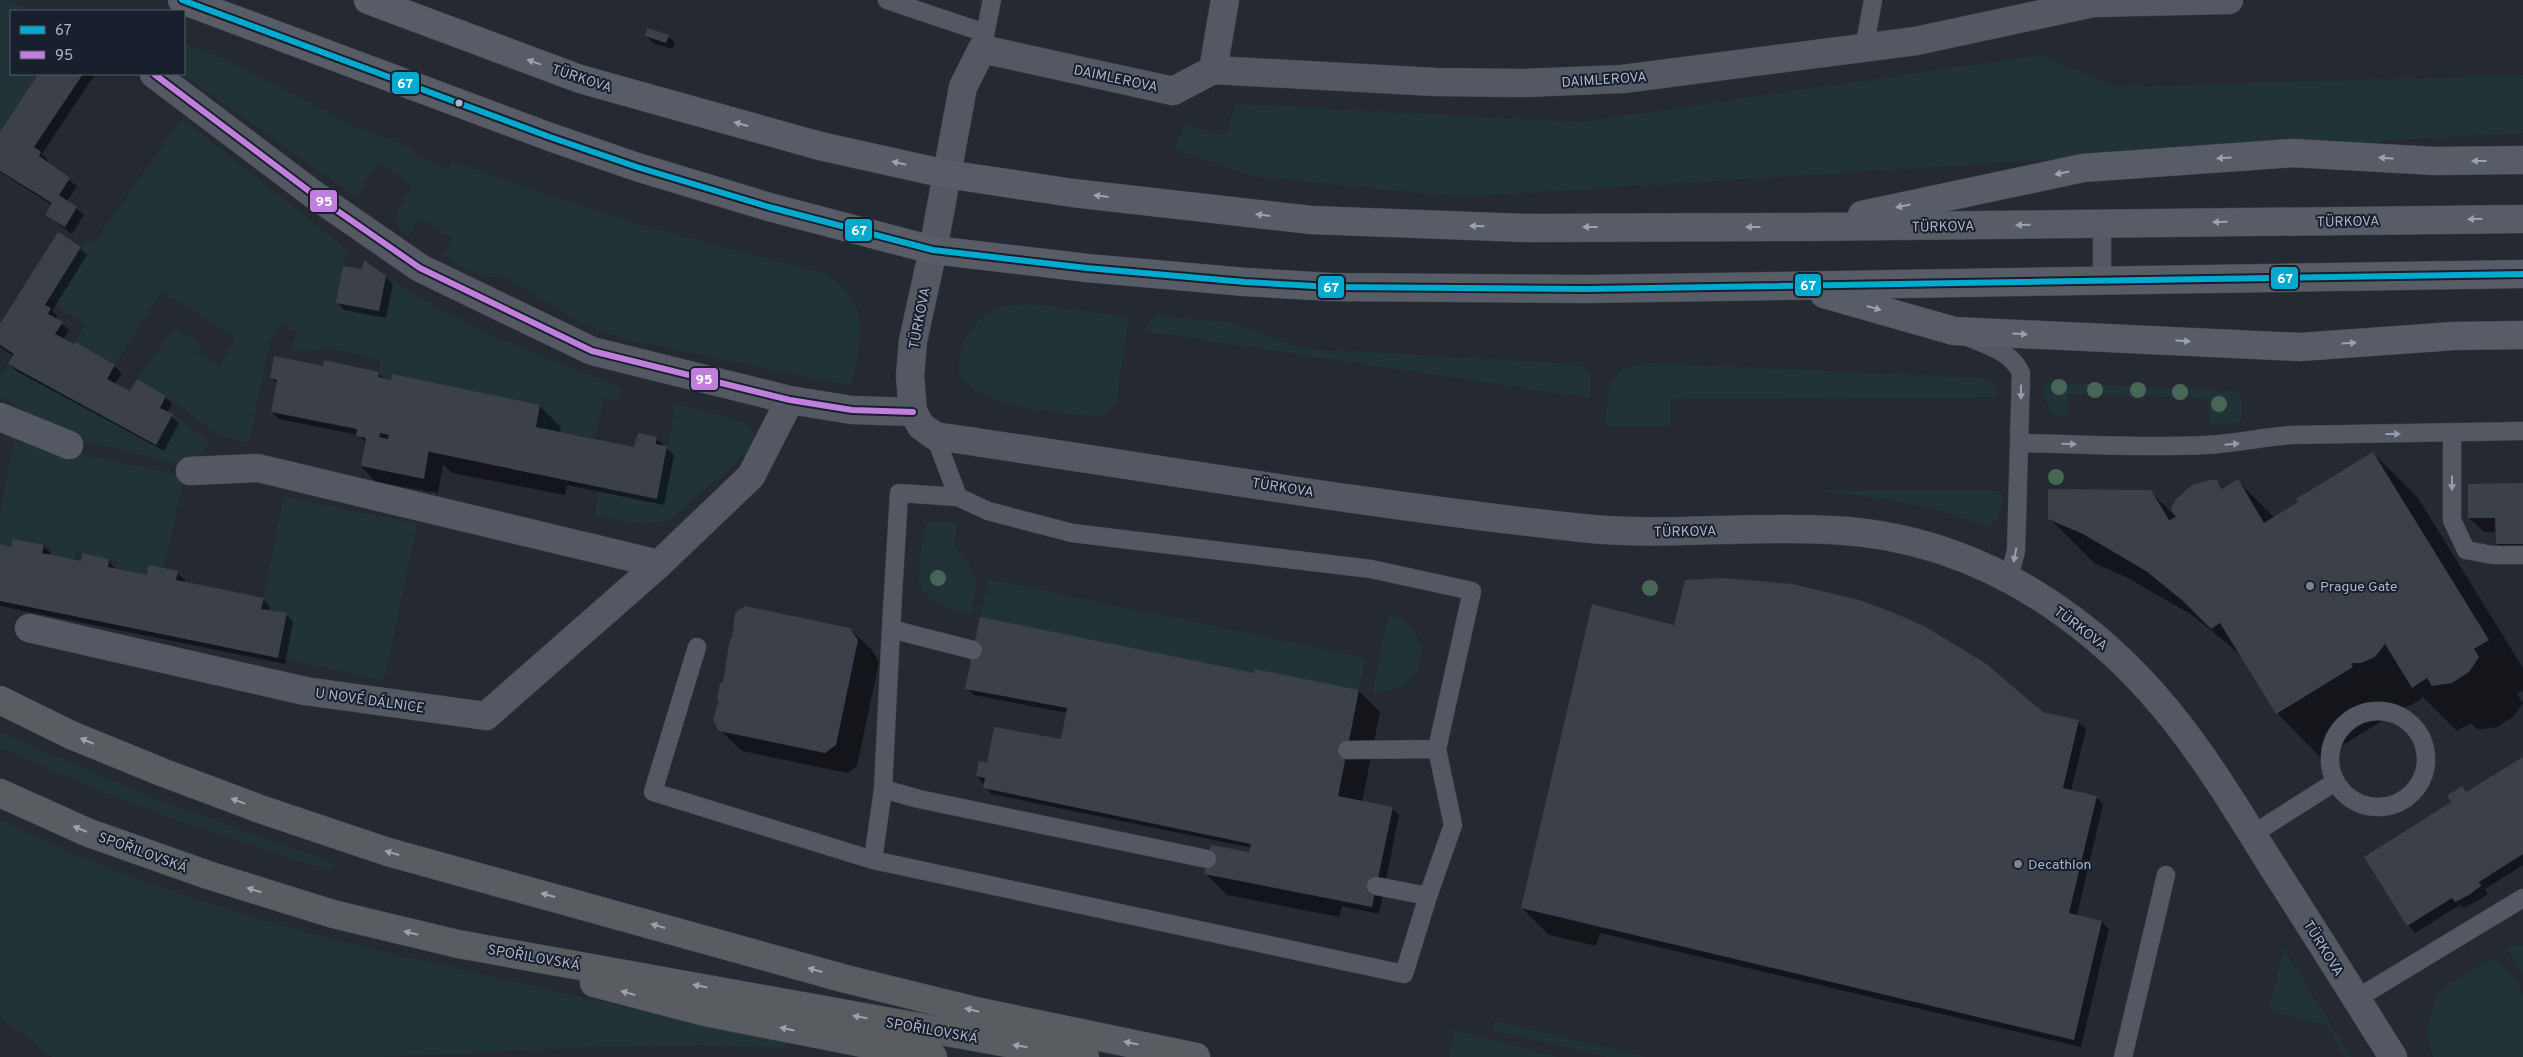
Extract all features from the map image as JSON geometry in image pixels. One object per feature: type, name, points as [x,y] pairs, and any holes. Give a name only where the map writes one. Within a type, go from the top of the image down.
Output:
[{"type":"highway","points":[[0,700],[71,735],[164,773],[269,812],[388,852],[846,979],[980,1012],[1196,1057]]},
{"type":"highway","name":"SPOŘILOVSKÁ","points":[[0,793],[89,833],[208,875],[333,914],[458,944],[1085,1057]]},
{"type":"highway","points":[[458,944],[663,1003],[933,1057]]},
{"type":"main road","points":[[182,0],[474,110],[638,167],[768,206],[933,250],[1087,268],[1245,282],[1332,287],[1585,289],[2523,274]]},
{"type":"main road","name":"TÜRKOVA","points":[[368,0],[407,7],[580,80],[820,146],[946,174],[1073,193],[1311,220],[1526,228],[2102,224],[2523,218]]},
{"type":"main road","points":[[1802,227],[2082,168],[2293,153],[2435,161],[2523,160]]},
{"type":"main road","points":[[1794,286],[1954,331],[2300,347],[2454,336],[2523,335]]},
{"type":"street","points":[[1213,70],[1225,0]]},
{"type":"street","name":"DAIMLEROVA","points":[[984,41],[1173,91],[1213,70],[1435,82],[1524,83],[1623,79],[1864,49],[1916,41],[2093,2],[2229,0]]},
{"type":"street","name":"TÜRKOVA","points":[[913,412],[910,376],[913,341],[933,250],[963,88],[984,41]]},
{"type":"street","points":[[155,75],[313,194],[420,268],[592,352],[790,400],[852,410],[913,412],[921,426],[935,436]]},
{"type":"street","name":"U NOVÉ DÁLNICE","points":[[30,628],[304,691],[486,716],[659,564],[751,476],[790,400]]},
{"type":"street","points":[[0,417],[69,446]]},
{"type":"street","name":"TÜRKOVA","points":[[935,436],[1380,502],[1580,528],[1625,532],[1830,530],[1884,535],[1948,551],[2009,578],[2069,617],[2119,657],[2147,685],[2192,742],[2253,834],[2393,1057]]},
{"type":"street","points":[[190,471],[258,468],[659,564]]},
{"type":"lane","points":[[887,0],[984,41],[992,0]]},
{"type":"lane","points":[[1864,49],[1873,0]]},
{"type":"lane","points":[[2102,224],[2102,281]]},
{"type":"lane","points":[[1954,331],[2009,356],[2017,364],[2021,373],[2021,442],[2016,551],[2009,578]]},
{"type":"lane","points":[[2021,442],[2203,446],[2238,444],[2272,436],[2292,435],[2523,432]]},
{"type":"lane","points":[[2452,434],[2452,520],[2466,550],[2492,555],[2523,554]]},
{"type":"lane","points":[[935,436],[958,497]]},
{"type":"lane","points":[[697,647],[653,792],[873,860],[1404,974],[1428,896],[1453,825],[1438,749],[1472,591],[1371,569],[1072,533],[988,511],[958,497],[899,493],[883,789],[873,860]]},
{"type":"lane","points":[[891,629],[973,650]]},
{"type":"lane","points":[[2373,711],[2389,712],[2404,718],[2416,729],[2424,743],[2427,759],[2425,775],[2416,789],[2405,800],[2390,806],[2374,808],[2358,804],[2345,795],[2335,782],[2330,767],[2330,751],[2336,736],[2345,724],[2358,716],[2373,711]]},
{"type":"lane","points":[[1347,750],[1438,749]]},
{"type":"lane","points":[[2253,834],[2335,782]]},
{"type":"lane","points":[[883,789],[919,799],[1207,859]]},
{"type":"lane","points":[[2123,1057],[2166,875]]},
{"type":"lane","points":[[1376,886],[1428,896]]},
{"type":"lane","points":[[2356,999],[2523,898]]},
{"type":"shaded area","points":[[0,0],[10,0],[27,10],[10,10],[10,75],[37,75],[0,132]]},
{"type":"shaded area","points":[[185,44],[224,59],[354,126],[408,147],[418,157],[449,169],[452,161],[645,226],[826,274],[841,286],[852,299],[858,311],[860,338],[851,386],[623,339],[579,322],[504,276],[487,277],[472,273],[444,255],[453,239],[420,218],[409,235],[401,229],[396,217],[400,205],[413,186],[379,163],[355,197],[183,75],[185,75]]},
{"type":"shaded area","points":[[2040,55],[2115,87],[2523,75],[2523,133],[1997,163],[1464,197],[1253,176],[1175,149],[1184,124],[1224,135],[1236,104],[1583,122]]},
{"type":"shaded area","points":[[182,118],[347,250],[343,266],[379,311],[386,276],[413,294],[500,339],[622,387],[620,401],[604,397],[594,438],[536,427],[540,405],[443,385],[378,377],[381,360],[327,348],[290,352],[297,333],[282,322],[270,341],[249,443],[215,433],[166,396],[137,379],[174,327],[201,345],[197,352],[219,366],[236,338],[161,291],[115,365],[75,342],[85,325],[49,300],[85,240],[93,244]]},
{"type":"shaded area","points":[[1031,304],[1129,317],[1117,398],[1107,412],[1097,417],[1024,408],[988,397],[973,389],[961,378],[959,359],[961,349],[976,323],[997,309]]},
{"type":"shaded area","points":[[1158,315],[1234,323],[1299,348],[1573,364],[1586,368],[1591,375],[1590,398],[1145,331],[1150,321]]},
{"type":"shaded area","points":[[1653,363],[1981,378],[1987,379],[1997,387],[1997,397],[1671,399],[1670,427],[1605,427],[1609,390],[1612,381],[1618,373],[1637,364]]},
{"type":"shaded area","points":[[8,364],[156,445],[173,414],[209,442],[193,467],[70,438],[0,396],[0,376]]},
{"type":"shaded area","points":[[2045,382],[2241,392],[2242,418],[2239,423],[2213,425],[2209,419],[2208,398],[2068,395],[2067,419],[2055,414],[2048,406],[2044,395]]},
{"type":"shaded area","points":[[676,404],[746,422],[755,434],[753,447],[673,517],[654,523],[634,523],[595,515],[600,487],[657,498]]},
{"type":"shaded area","points":[[14,441],[184,476],[164,569],[147,575],[116,568],[118,561],[76,552],[74,560],[50,555],[52,547],[13,539],[11,547],[0,544],[0,514]]},
{"type":"shaded area","points":[[1818,491],[1998,491],[2002,493],[2002,498],[1998,517],[1989,528],[1926,507],[1883,499]]},
{"type":"shaded area","points":[[284,497],[417,524],[384,680],[278,658],[287,613],[261,609]]},
{"type":"shaded area","points":[[926,523],[957,524],[954,543],[977,579],[970,614],[949,609],[934,602],[925,594],[920,584],[920,558]]},
{"type":"shaded area","points":[[989,579],[1366,658],[1359,690],[1255,669],[1255,673],[980,617]]},
{"type":"shaded area","points":[[1389,614],[1405,623],[1416,635],[1421,648],[1421,661],[1415,674],[1405,684],[1391,691],[1372,693]]},
{"type":"shaded area","points":[[0,732],[145,795],[333,863],[330,870],[204,829],[81,783],[0,747]]},
{"type":"shaded area","points":[[0,820],[57,847],[116,871],[235,912],[418,960],[786,1041],[785,1048],[698,1045],[594,1047],[382,1057],[52,1057],[0,1017]]},
{"type":"shaded area","points":[[2505,946],[2523,946],[2523,975]]},
{"type":"shaded area","points":[[2284,949],[2351,1057],[2345,1057],[2326,1025],[2268,1010],[2283,955],[2280,950]]},
{"type":"shaded area","points":[[2489,960],[2500,964],[2511,974],[2522,993],[2523,1057],[2434,1057],[2430,1049],[2428,1030],[2431,1010],[2439,993],[2445,986]]},
{"type":"shaded area","points":[[1494,1021],[1647,1057],[1607,1057],[1493,1030]]},
{"type":"shaded area","points":[[1454,1030],[1558,1057],[1449,1057]]},
{"type":"building","points":[[647,28],[669,35],[666,43],[645,36]]},
{"type":"building","points":[[37,75],[82,75],[34,147],[41,152],[39,156],[70,178],[59,195],[77,207],[65,227],[45,215],[52,203],[0,171],[0,132]]},
{"type":"building","points":[[58,232],[81,247],[45,305],[51,308],[48,314],[63,322],[55,334],[74,344],[75,342],[115,365],[107,379],[130,391],[137,379],[166,396],[160,408],[173,414],[156,445],[8,364],[14,354],[0,345],[0,324]]},
{"type":"building","points":[[364,260],[386,276],[379,311],[336,303],[343,266],[362,269]]},
{"type":"building","points":[[274,356],[323,366],[324,360],[379,372],[378,377],[391,380],[392,374],[540,405],[536,427],[634,447],[638,433],[657,437],[656,444],[667,446],[657,499],[430,452],[429,450],[424,479],[361,466],[366,438],[356,436],[357,429],[271,412],[277,380],[270,378]],"holes":[[[380,433],[389,435],[388,439],[379,437]]]},
{"type":"building","name":"Prague Gate","points":[[2373,452],[2489,640],[2474,649],[2479,657],[2469,672],[2452,683],[2432,686],[2427,678],[2412,688],[2385,644],[2375,657],[2361,663],[2351,664],[2353,667],[2276,714],[2220,623],[2211,629],[2183,601],[2146,571],[2083,534],[2048,519],[2048,489],[2151,490],[2169,520],[2176,517],[2171,509],[2176,499],[2192,485],[2217,480],[2222,489],[2238,479],[2264,523],[2298,502],[2296,499]]},
{"type":"building","points":[[2523,483],[2523,544],[2496,544],[2495,518],[2468,518],[2468,484]]},
{"type":"building","points":[[13,539],[44,545],[42,553],[81,561],[82,553],[109,559],[108,567],[147,575],[149,565],[178,571],[176,580],[264,598],[261,609],[287,613],[278,658],[0,601],[0,544],[11,547]]},
{"type":"building","points":[[1723,578],[1792,584],[1859,600],[1892,612],[1924,626],[1985,663],[2043,712],[2079,720],[2063,788],[2097,796],[2069,913],[2102,921],[2074,1040],[1521,908],[1592,604],[1674,625],[1685,580]]},
{"type":"building","points":[[745,606],[850,628],[858,640],[836,745],[825,753],[719,731],[713,720],[719,700],[717,699],[720,683],[723,683],[735,613]]},
{"type":"building","points":[[980,617],[1255,673],[1255,669],[1359,690],[1338,796],[1393,807],[1372,907],[1204,874],[1211,845],[1249,852],[1251,844],[983,788],[985,778],[976,776],[979,761],[987,763],[994,727],[1061,739],[1067,708],[965,689]]},
{"type":"building","points":[[2523,757],[2523,854],[2479,882],[2481,886],[2469,895],[2455,902],[2452,898],[2407,926],[2364,857],[2451,802],[2447,795],[2462,786],[2466,792]]},
{"type":"transit line","name":"67","points":[[182,0],[550,137],[637,167],[769,207],[933,250],[1087,268],[1245,282],[1332,287],[1585,289],[2523,274]]},
{"type":"transit line","name":"95","points":[[155,75],[313,194],[420,268],[592,351],[790,400],[852,410],[913,412]]},
{"type":"place","name":"Prague Gate","points":[[2310,586]]},
{"type":"place","name":"Decathlon","points":[[2018,864]]}]
